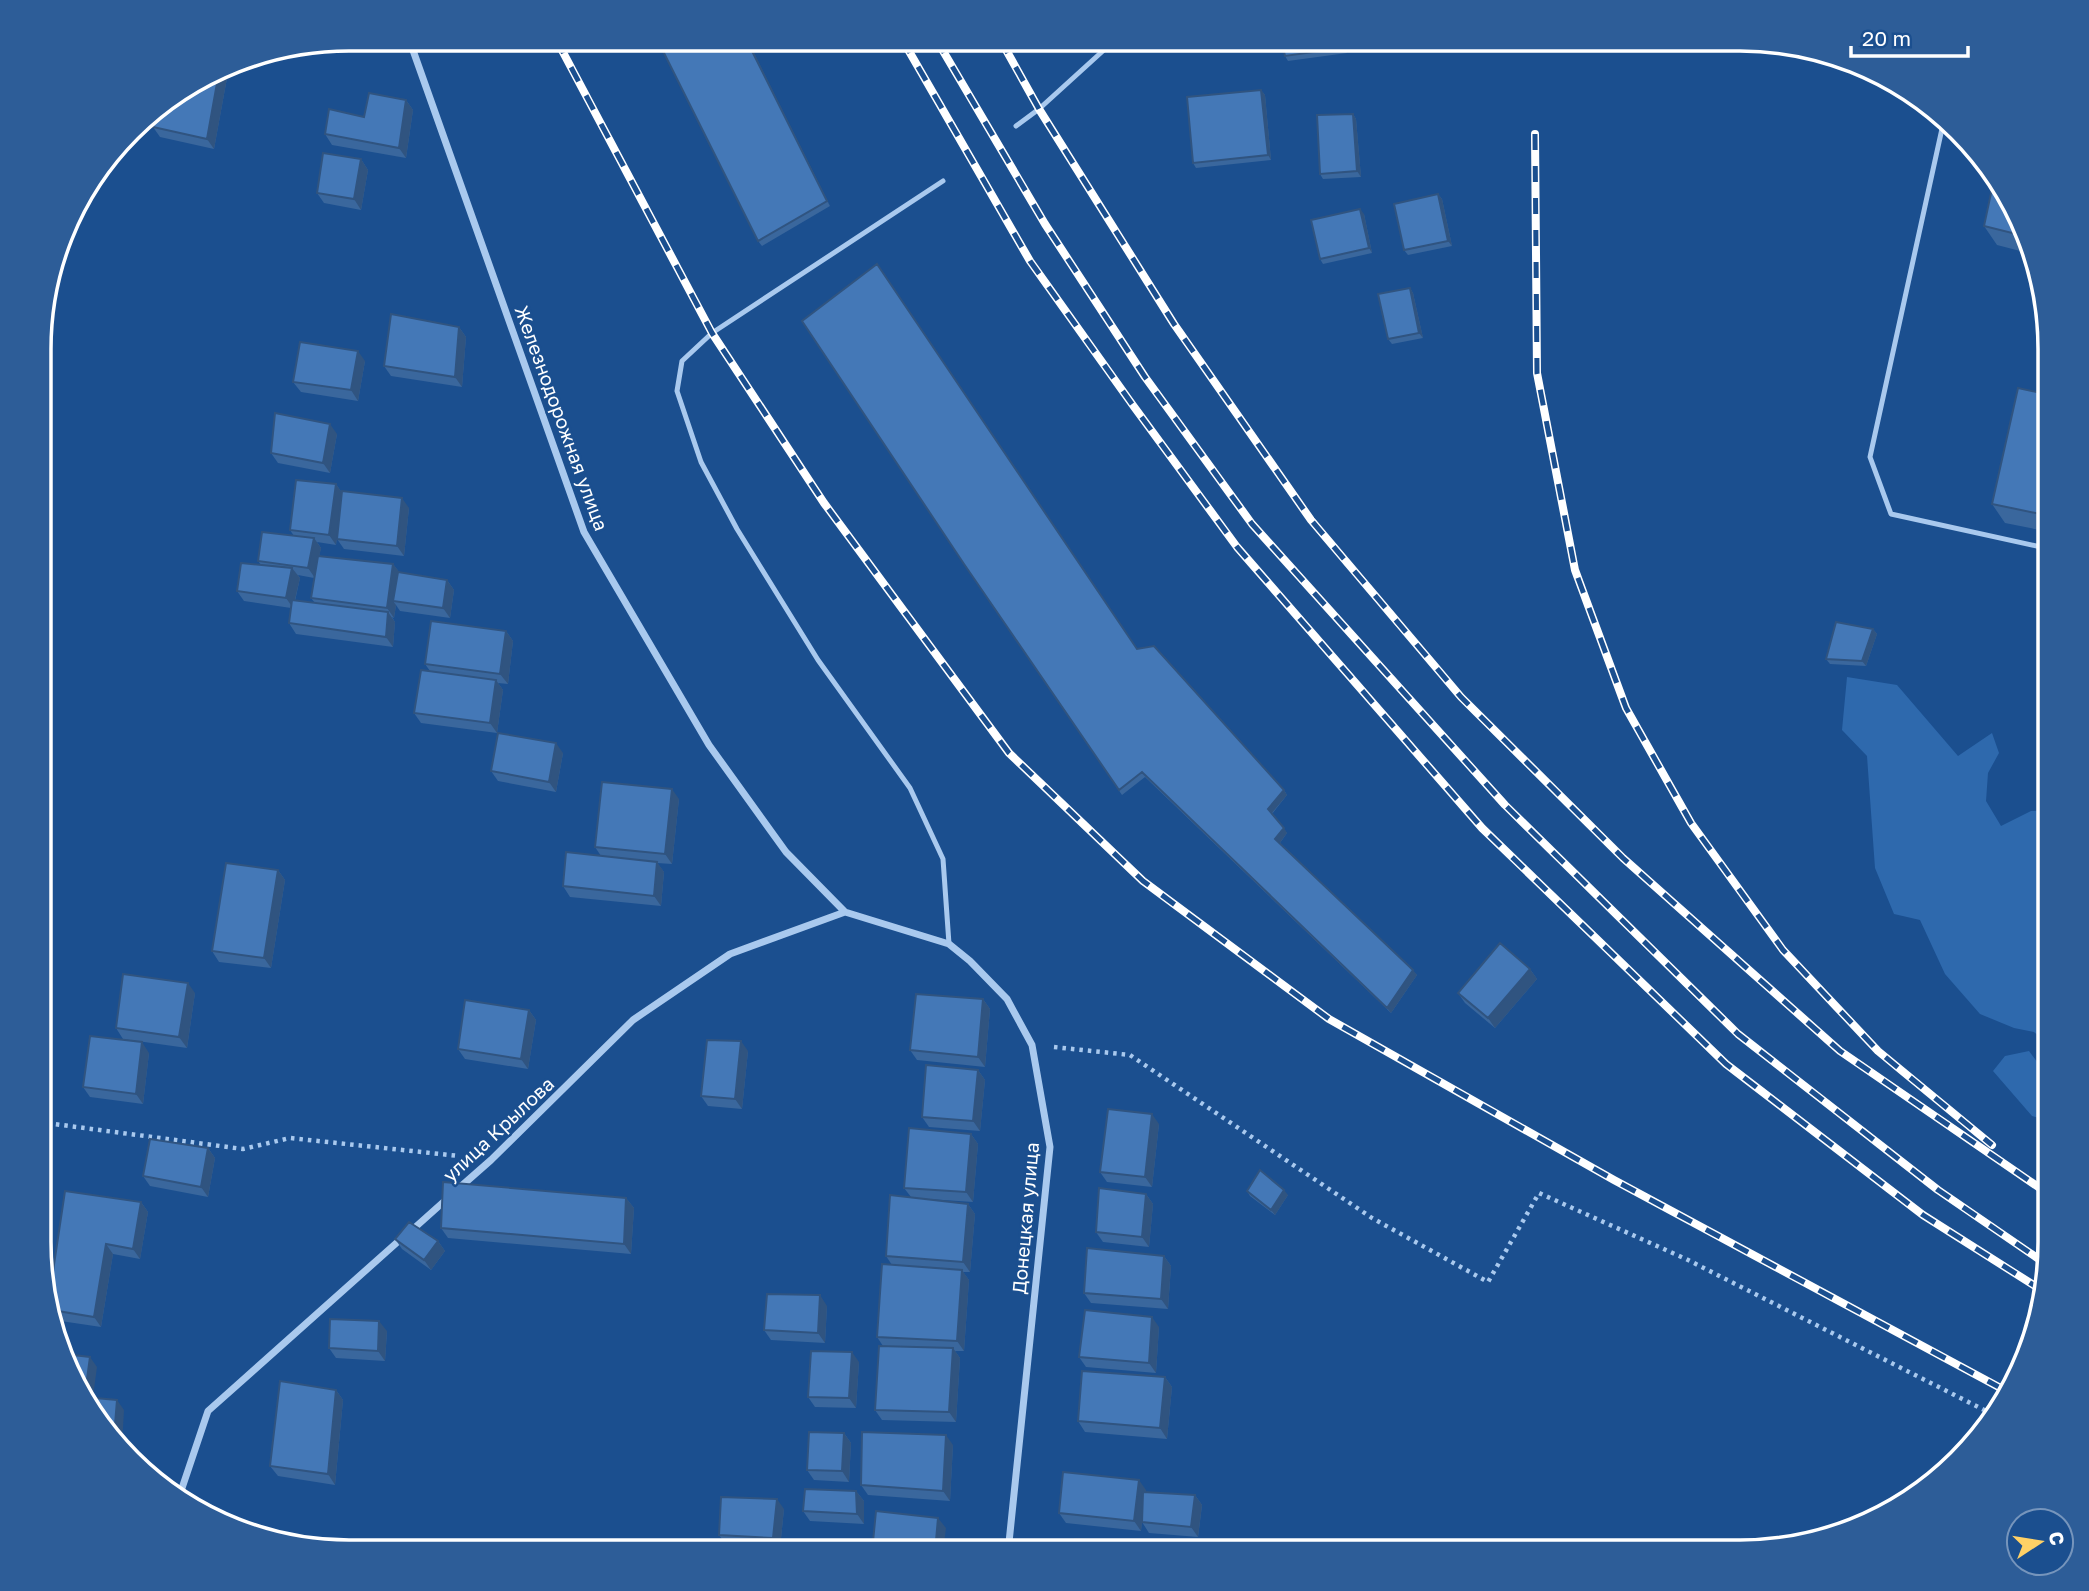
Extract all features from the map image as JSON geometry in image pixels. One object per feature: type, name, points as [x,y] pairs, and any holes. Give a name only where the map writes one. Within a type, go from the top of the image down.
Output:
[{"type":"street","name":"Железнодорожная улица","points":[[413,51],[584,532],[709,745],[786,852],[845,912]]},
{"type":"street","name":"Донецкая улица","points":[[845,912],[949,944],[970,961],[1007,999],[1032,1045],[1050,1147],[1009,1540]]},
{"type":"street","name":"улица Крылова","points":[[182,1489],[208,1410],[491,1160],[633,1020],[730,954],[845,912]]},
{"type":"lane","points":[[1016,126],[1103,51]]},
{"type":"lane","points":[[1942,129],[1870,457],[1891,514],[2038,546]]},
{"type":"lane","points":[[943,181],[712,333],[682,361],[677,391],[701,461],[737,529],[818,660],[910,788],[943,859],[949,944]]},
{"type":"path","points":[[1032,1045],[1130,1055],[1372,1218],[1489,1282],[1539,1193],[1686,1259],[1986,1411]]},
{"type":"path","points":[[51,1123],[243,1149],[290,1138],[491,1160]]},
{"type":"shaded area","points":[[1847,677],[1897,685],[1958,756],[1992,733],[1999,753],[1988,773],[1986,801],[2001,826],[2031,811],[2038,811],[2038,1036],[1980,1014],[1945,974],[1920,920],[1894,914],[1875,868],[1867,756],[1842,730]]},
{"type":"shaded area","points":[[2029,1051],[2038,1063],[2038,1118],[2032,1116],[1993,1071],[2005,1056]]},
{"type":"building","points":[[663,51],[752,51],[827,201],[758,241]]},
{"type":"building","points":[[1284,51],[1321,51],[1285,56]]},
{"type":"building","points":[[217,81],[207,139],[153,127],[167,112]]},
{"type":"building","points":[[1261,90],[1268,155],[1193,163],[1187,97]]},
{"type":"building","points":[[369,93],[406,100],[399,148],[325,134],[329,109],[364,117]]},
{"type":"building","points":[[1353,114],[1357,171],[1320,174],[1317,115]]},
{"type":"building","points":[[323,153],[361,159],[354,199],[317,193]]},
{"type":"building","points":[[1992,189],[2016,234],[1984,226]]},
{"type":"building","points":[[1438,194],[1448,241],[1404,250],[1394,204]]},
{"type":"building","points":[[1360,209],[1369,248],[1320,259],[1311,220]]},
{"type":"building","points":[[877,264],[1137,649],[1154,646],[1284,790],[1268,809],[1284,828],[1275,839],[1413,970],[1387,1008],[1142,772],[1119,790],[964,564],[802,321]]},
{"type":"building","points":[[1410,288],[1419,333],[1388,339],[1378,294]]},
{"type":"building","points":[[391,314],[459,327],[455,377],[384,366]]},
{"type":"building","points":[[300,342],[358,351],[351,390],[293,382]]},
{"type":"building","points":[[2018,388],[2038,392],[2038,514],[1992,504]]},
{"type":"building","points":[[275,413],[330,424],[323,463],[271,453]]},
{"type":"building","points":[[296,480],[336,484],[329,535],[290,530]]},
{"type":"building","points":[[342,491],[402,498],[397,546],[337,539]]},
{"type":"building","points":[[262,532],[314,538],[308,568],[258,561]]},
{"type":"building","points":[[318,556],[393,564],[387,608],[311,598]]},
{"type":"building","points":[[241,563],[292,568],[286,598],[237,591]]},
{"type":"building","points":[[398,572],[447,580],[443,608],[393,601]]},
{"type":"building","points":[[292,600],[388,612],[386,637],[289,623]]},
{"type":"building","points":[[431,621],[506,631],[500,674],[425,664]]},
{"type":"building","points":[[1836,622],[1873,629],[1862,661],[1826,659]]},
{"type":"building","points":[[421,670],[496,680],[490,723],[414,713]]},
{"type":"building","points":[[498,733],[556,743],[549,782],[491,771]]},
{"type":"building","points":[[602,782],[672,789],[665,854],[595,847]]},
{"type":"building","points":[[566,852],[657,862],[654,896],[563,886]]},
{"type":"building","points":[[226,863],[278,870],[264,958],[212,951]]},
{"type":"building","points":[[1500,943],[1530,969],[1488,1018],[1458,993]]},
{"type":"building","points":[[123,974],[188,983],[179,1037],[116,1028]]},
{"type":"building","points":[[916,994],[983,999],[978,1057],[910,1050]]},
{"type":"building","points":[[465,1000],[529,1010],[521,1059],[458,1049]]},
{"type":"building","points":[[90,1036],[142,1042],[136,1094],[83,1087]]},
{"type":"building","points":[[707,1040],[741,1041],[735,1099],[701,1096]]},
{"type":"building","points":[[926,1065],[978,1070],[973,1121],[922,1117]]},
{"type":"building","points":[[1108,1109],[1152,1114],[1145,1177],[1100,1172]]},
{"type":"building","points":[[909,1128],[971,1134],[966,1192],[904,1188]]},
{"type":"building","points":[[150,1139],[208,1148],[201,1187],[143,1176]]},
{"type":"building","points":[[1260,1170],[1284,1190],[1271,1210],[1247,1191]]},
{"type":"building","points":[[443,1182],[626,1198],[624,1244],[441,1228]]},
{"type":"building","points":[[1099,1188],[1146,1194],[1142,1237],[1096,1232]]},
{"type":"building","points":[[65,1191],[141,1202],[133,1249],[106,1244],[94,1317],[59,1311],[52,1275]]},
{"type":"building","points":[[890,1195],[968,1204],[963,1262],[886,1256]]},
{"type":"building","points":[[409,1222],[438,1241],[424,1260],[395,1239]]},
{"type":"building","points":[[1087,1248],[1164,1256],[1161,1299],[1084,1293]]},
{"type":"building","points":[[882,1264],[962,1270],[957,1341],[877,1337]]},
{"type":"building","points":[[767,1294],[820,1295],[818,1333],[764,1330]]},
{"type":"building","points":[[1085,1310],[1152,1317],[1149,1363],[1079,1357]]},
{"type":"building","points":[[330,1319],[379,1321],[378,1351],[329,1348]]},
{"type":"building","points":[[879,1346],[953,1348],[949,1412],[875,1410]]},
{"type":"building","points":[[811,1351],[852,1352],[849,1398],[808,1397]]},
{"type":"building","points":[[73,1355],[90,1357],[86,1383]]},
{"type":"building","points":[[1082,1371],[1165,1377],[1160,1428],[1078,1421]]},
{"type":"building","points":[[280,1381],[336,1390],[328,1474],[270,1466]]},
{"type":"building","points":[[95,1398],[117,1400],[115,1427]]},
{"type":"building","points":[[809,1432],[844,1433],[842,1471],[807,1470]]},
{"type":"building","points":[[862,1432],[946,1435],[943,1491],[861,1485]]},
{"type":"building","points":[[1063,1472],[1139,1480],[1134,1521],[1059,1513]]},
{"type":"building","points":[[805,1489],[856,1491],[857,1514],[803,1511]]},
{"type":"building","points":[[1143,1492],[1195,1495],[1191,1527],[1142,1522]]},
{"type":"building","points":[[721,1497],[777,1499],[773,1538],[719,1535]]},
{"type":"building","points":[[876,1511],[938,1518],[936,1540],[873,1540]]},
{"type":"railway","points":[[562,51],[712,333],[824,503],[1009,753],[1143,881],[1329,1019],[1614,1180],[2000,1388]]},
{"type":"railway","points":[[909,51],[1030,261],[1237,547],[1482,828],[1726,1064],[1923,1215],[2035,1286]]},
{"type":"railway","points":[[943,51],[1045,224],[1145,377],[1252,524],[1505,805],[1738,1034],[1938,1190],[2038,1258]]},
{"type":"railway","points":[[1007,51],[1039,109],[1174,324],[1311,520],[1461,697],[1623,858],[1840,1051],[2038,1187]]},
{"type":"railway","points":[[1535,134],[1537,373],[1575,570],[1626,708],[1691,823],[1783,950],[1878,1051],[1992,1145]]}]
